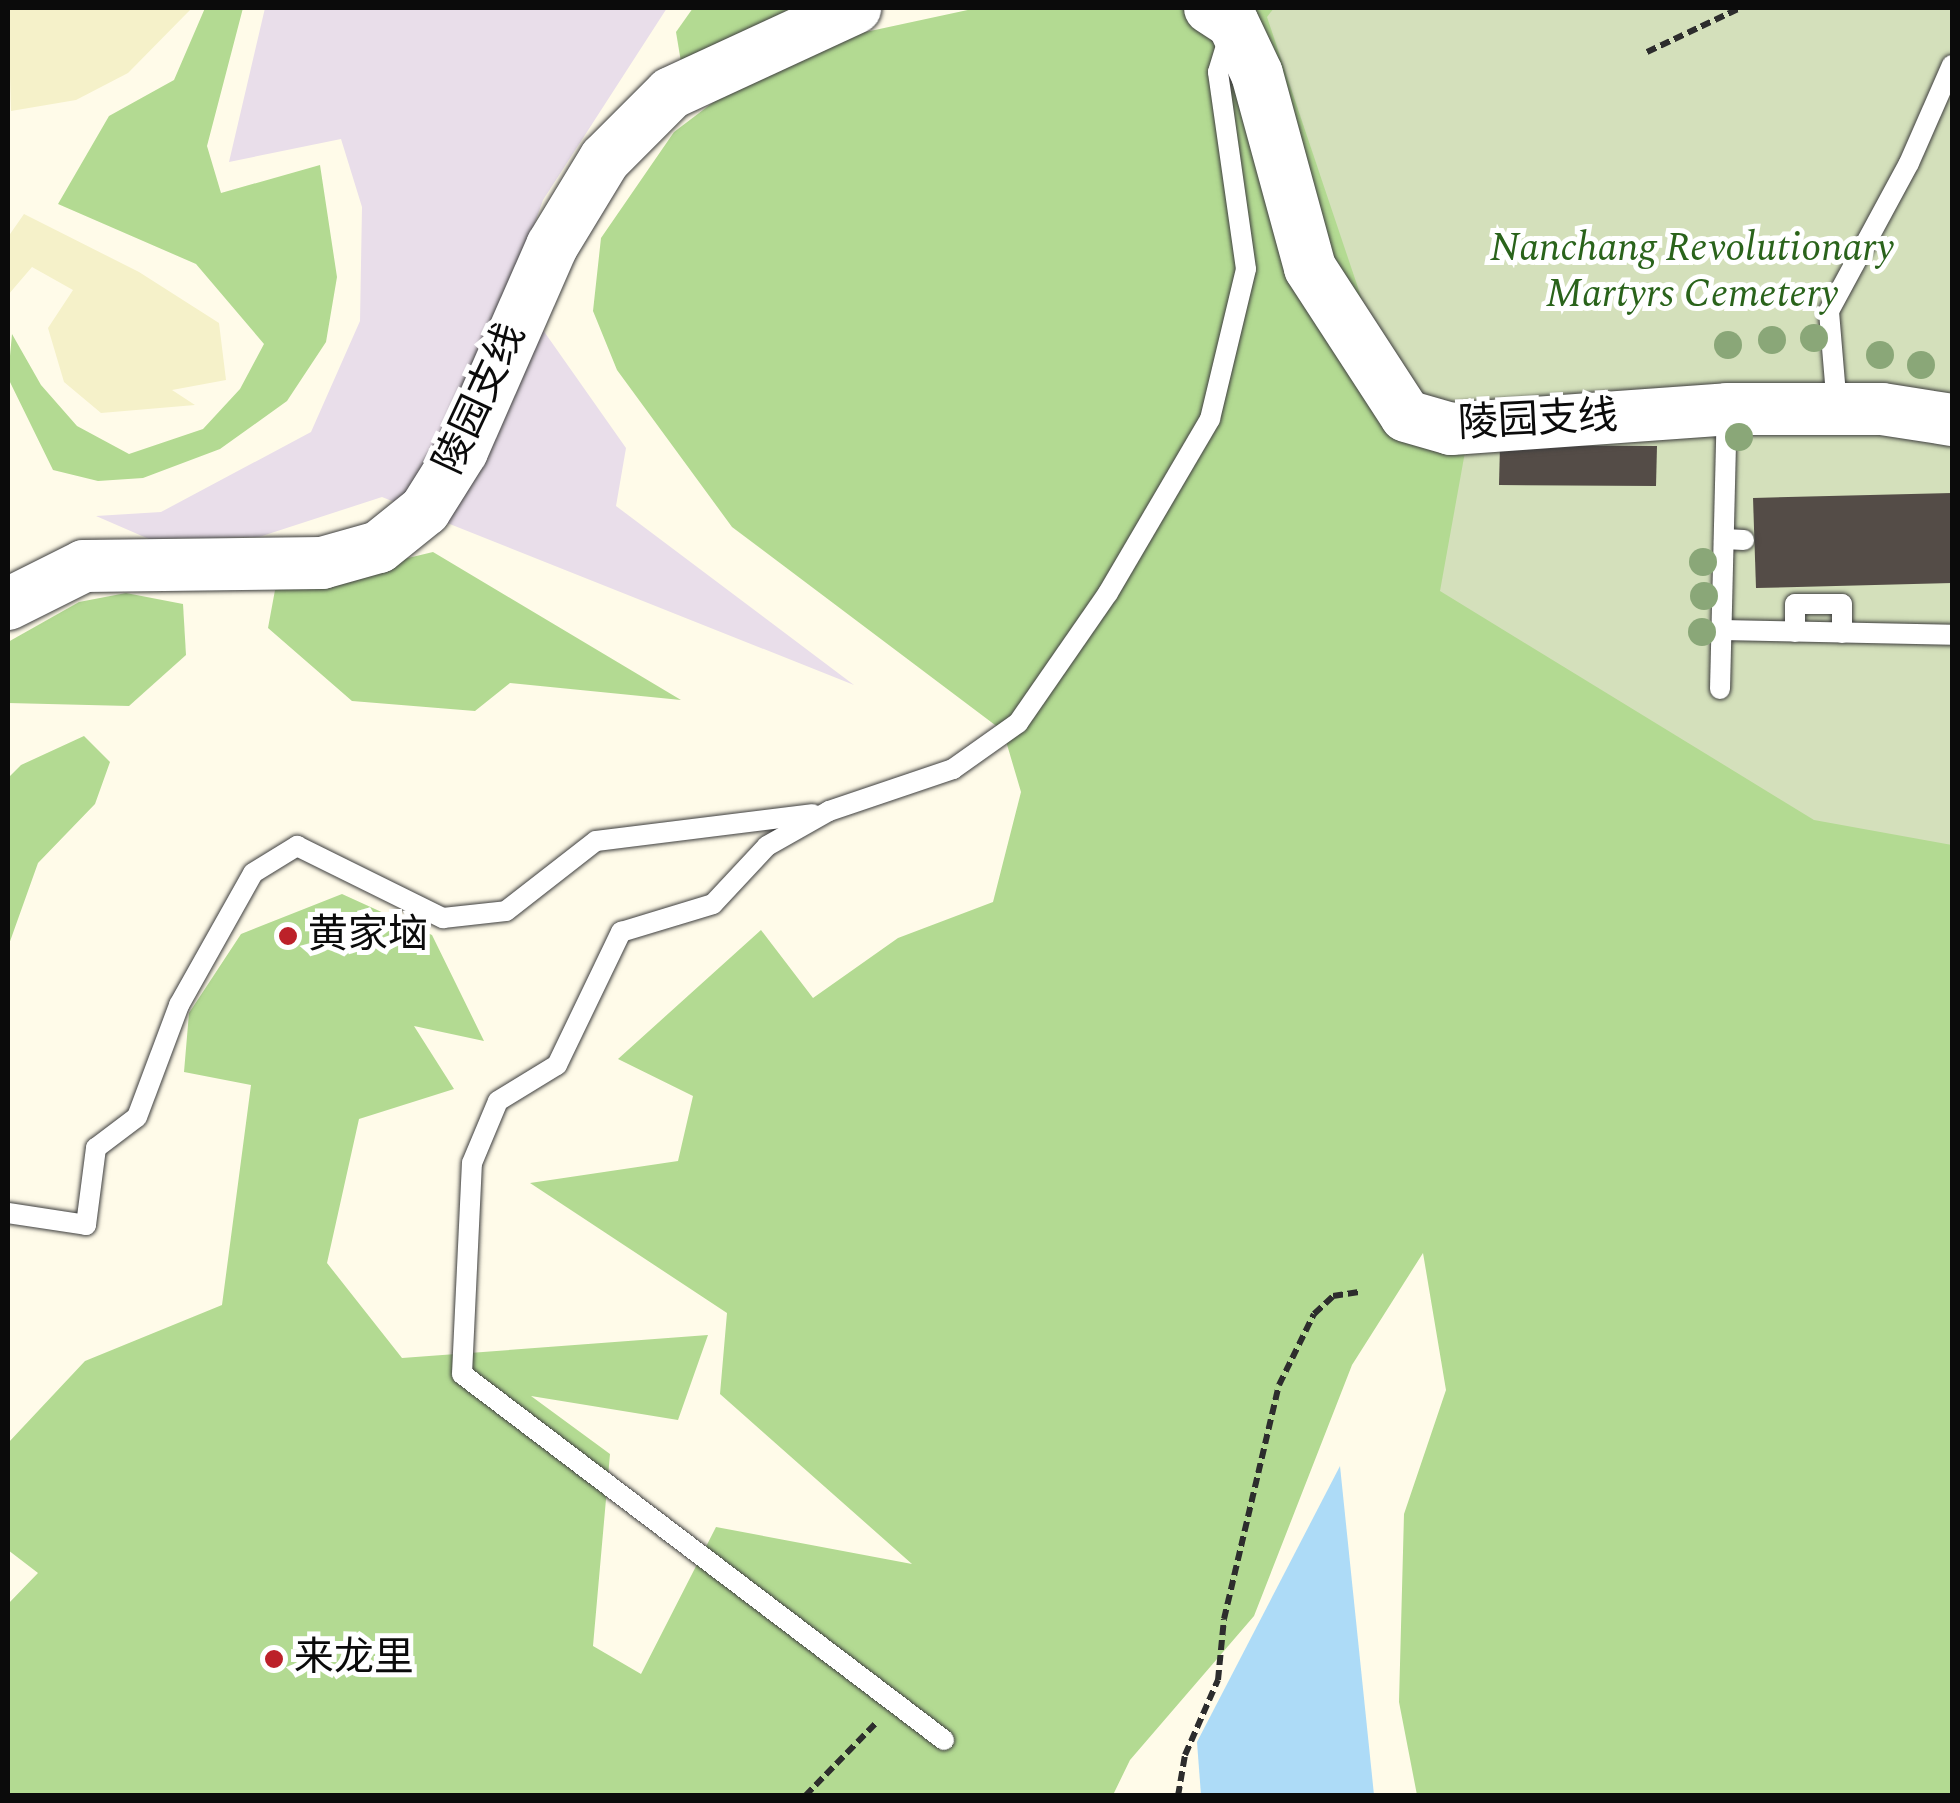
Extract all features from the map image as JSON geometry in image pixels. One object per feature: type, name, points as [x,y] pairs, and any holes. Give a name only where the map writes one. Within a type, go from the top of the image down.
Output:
[{"type":"street","name":"陵园支线","points":[[8,604],[84,566],[322,563],[379,547],[425,510],[462,451],[552,246],[605,159],[671,93],[856,8]]},
{"type":"street","name":"陵园支线","points":[[1229,13],[1257,74],[1310,268],[1406,416],[1451,430],[1727,408],[1837,408],[1952,420]]},
{"type":"lane","points":[[944,1740],[462,1374],[472,1164],[498,1101],[557,1065],[621,932],[713,904],[767,846],[828,811],[953,768],[1018,723],[1108,593],[1210,419],[1246,270],[1218,72],[1229,13]]},
{"type":"lane","points":[[1837,408],[1829,311],[1909,164],[1952,64]]},
{"type":"lane","points":[[1720,690],[1722,630],[1734,539],[1727,408]]},
{"type":"lane","points":[[1722,630],[1952,635]]},
{"type":"lane","points":[[8,1214],[86,1225],[96,1148],[138,1117],[179,1005],[254,873],[297,846],[443,918],[506,910],[596,841],[828,811]]},
{"type":"path","points":[[1647,52],[1740,8]]},
{"type":"path","points":[[1178,1796],[1185,1755],[1218,1680],[1224,1619],[1278,1385],[1314,1314],[1332,1296],[1359,1292]]},
{"type":"path","points":[[805,1796],[896,1703]]},
{"type":"shaded area","points":[[8,8],[192,8],[128,73],[76,100],[11,111]]},
{"type":"shaded area","points":[[265,8],[667,8],[543,200],[512,286],[626,448],[616,506],[854,685],[382,497],[259,537],[149,539],[96,516],[161,512],[311,432],[360,321],[362,207],[341,139],[229,162]]},
{"type":"shaded area","points":[[24,214],[139,272],[219,323],[226,380],[172,390],[195,405],[101,413],[64,382],[48,328],[73,290],[32,267],[8,295],[8,237]]},
{"type":"green space","points":[[205,8],[243,8],[207,146],[221,193],[320,165],[337,277],[326,342],[287,401],[220,449],[143,478],[98,481],[53,470],[8,378],[12,334],[41,385],[77,426],[129,454],[203,429],[240,389],[264,344],[196,264],[58,204],[109,116],[174,80]]},
{"type":"green space","points":[[693,8],[799,8],[681,62],[676,32]]},
{"type":"green space","points":[[977,8],[1952,8],[1952,1795],[1417,1795],[1399,1702],[1404,1514],[1446,1390],[1423,1253],[1352,1365],[1254,1616],[1130,1760],[1113,1795],[8,1795],[8,1604],[38,1573],[8,1550],[8,1443],[85,1361],[222,1305],[251,1085],[184,1072],[189,1013],[241,934],[342,894],[432,935],[484,1041],[414,1026],[454,1089],[359,1119],[327,1263],[402,1358],[708,1335],[678,1420],[531,1396],[610,1454],[593,1646],[641,1674],[716,1527],[912,1564],[720,1394],[727,1313],[530,1183],[678,1161],[693,1096],[618,1059],[761,930],[813,998],[898,938],[993,902],[1021,792],[1003,731],[732,527],[617,370],[593,311],[601,238],[674,132],[782,50]]},
{"type":"green space","name":"Nanchang Revolutionary Martyrs Cemetery","points":[[1274,8],[1952,8],[1952,845],[1814,820],[1440,591],[1472,413],[1390,383],[1267,17]]},
{"type":"green space","points":[[433,552],[681,700],[510,683],[475,711],[352,701],[268,628],[275,590]]},
{"type":"green space","points":[[126,593],[183,604],[186,655],[129,706],[8,703],[8,642],[79,602]]},
{"type":"green space","points":[[84,736],[110,762],[95,804],[38,863],[8,947],[8,778],[21,765]]},
{"type":"water","points":[[1340,1466],[1374,1795],[1201,1795],[1197,1742]]},
{"type":"building","points":[[1500,445],[1657,446],[1656,486],[1499,485]]},
{"type":"building","points":[[1952,493],[1952,583],[1756,588],[1753,498]]},
{"type":"place","name":"黄家垴","points":[[288,936]]},
{"type":"place","name":"来龙里","points":[[274,1659]]}]
